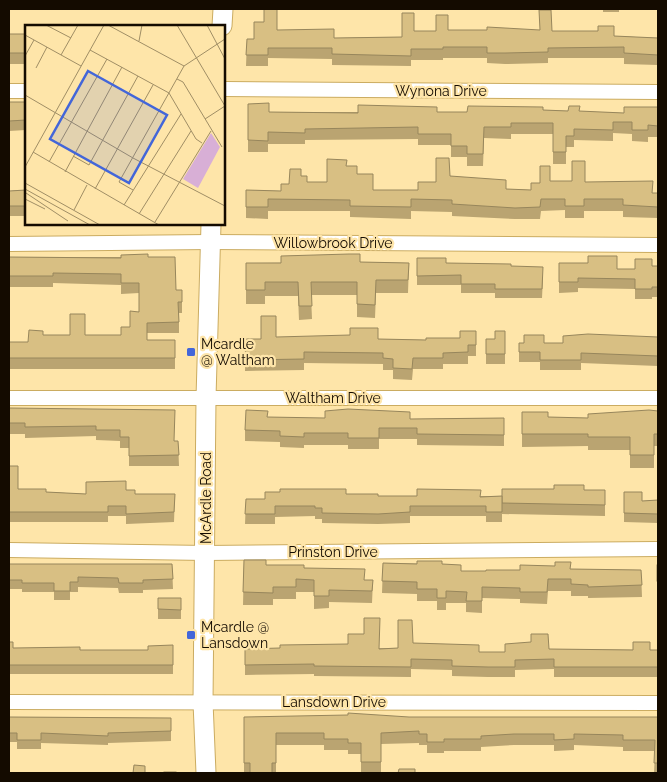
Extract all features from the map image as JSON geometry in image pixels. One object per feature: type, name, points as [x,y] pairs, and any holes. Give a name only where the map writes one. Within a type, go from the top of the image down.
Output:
[{"type":"main road","points":[[222,25],[223,9]]},
{"type":"main road","name":"McArdle Road","points":[[206,773],[204,702],[206,398],[210,233]]},
{"type":"street","name":"Wynona Drive","points":[[225,89],[658,92]]},
{"type":"street","points":[[9,91],[25,91]]},
{"type":"street","name":"Willowbrook Drive","points":[[9,244],[210,233],[658,245]]},
{"type":"street","name":"Waltham Drive","points":[[9,398],[658,398]]},
{"type":"street","name":"Prinston Drive","points":[[9,550],[206,553],[658,549]]},
{"type":"street","name":"Lansdown Drive","points":[[9,702],[658,703]]},
{"type":"building","points":[[264,9],[277,9],[277,30],[334,29],[334,38],[402,37],[402,13],[414,13],[414,31],[436,31],[436,15],[448,15],[448,30],[487,30],[487,27],[540,30],[539,10],[551,10],[552,31],[598,31],[598,26],[614,26],[614,36],[658,38],[658,55],[624,53],[624,47],[548,48],[548,52],[487,53],[487,47],[443,47],[443,49],[411,49],[411,56],[332,54],[332,48],[268,48],[268,55],[246,55],[247,39],[254,39],[254,22],[264,22]]},
{"type":"building","points":[[9,34],[25,34],[25,53],[9,53]]},
{"type":"building","points":[[9,102],[25,102],[25,120],[9,121]]},
{"type":"building","points":[[269,103],[269,112],[358,113],[358,105],[437,107],[437,112],[467,112],[468,106],[543,107],[543,110],[568,111],[569,106],[580,106],[579,111],[624,113],[624,107],[658,107],[658,126],[648,125],[648,130],[632,130],[632,122],[613,122],[613,130],[574,129],[574,136],[566,136],[566,152],[553,152],[553,123],[511,123],[511,127],[484,127],[483,154],[467,154],[467,146],[451,146],[451,134],[418,134],[418,127],[305,129],[305,133],[268,132],[268,141],[248,140],[248,104]]},
{"type":"building","points":[[436,158],[449,158],[450,176],[506,180],[506,189],[531,190],[531,183],[540,183],[540,166],[550,166],[550,181],[572,181],[572,161],[585,161],[585,182],[653,181],[652,193],[658,193],[658,207],[623,205],[623,199],[584,199],[584,206],[565,206],[565,199],[541,199],[540,207],[515,208],[452,204],[452,200],[411,199],[411,207],[350,206],[350,200],[268,199],[268,207],[246,207],[246,190],[281,191],[281,184],[289,184],[290,169],[301,169],[301,176],[307,176],[307,182],[327,182],[327,159],[347,160],[346,166],[357,166],[357,174],[373,174],[373,190],[418,190],[418,182],[436,182]]},
{"type":"building","points":[[25,190],[25,206],[9,206],[9,191]]},
{"type":"building","points":[[148,254],[148,257],[175,257],[176,290],[182,290],[182,302],[178,302],[179,322],[147,323],[147,340],[175,340],[175,358],[9,358],[9,342],[28,342],[29,330],[43,331],[43,335],[70,335],[70,314],[85,314],[85,335],[121,335],[121,327],[130,327],[130,311],[139,312],[139,283],[121,283],[121,274],[53,273],[53,276],[9,276],[9,257],[121,258],[121,255]]},
{"type":"building","points":[[360,254],[360,262],[409,263],[408,280],[376,280],[375,305],[357,304],[357,282],[311,282],[312,306],[299,306],[298,282],[265,282],[265,290],[246,290],[246,263],[281,263],[281,256]]},
{"type":"building","points":[[588,256],[617,256],[617,269],[635,269],[635,259],[652,259],[652,266],[658,266],[658,287],[635,289],[635,279],[578,278],[578,282],[559,282],[559,263],[588,263]]},
{"type":"building","points":[[417,258],[446,258],[446,263],[511,264],[511,266],[543,267],[542,289],[495,289],[495,284],[461,284],[461,275],[417,276]]},
{"type":"building","points":[[261,316],[276,316],[276,337],[350,335],[350,328],[378,328],[378,339],[426,340],[426,338],[460,338],[460,331],[476,331],[476,345],[468,345],[468,352],[443,353],[443,358],[413,358],[412,369],[393,368],[393,359],[383,358],[383,353],[304,352],[304,359],[245,360],[246,339],[261,339]]},
{"type":"building","points":[[495,331],[505,331],[505,354],[486,354],[486,339],[495,339]]},
{"type":"building","points":[[588,334],[658,337],[658,356],[581,353],[581,360],[540,360],[540,352],[519,352],[519,343],[524,343],[524,335],[544,335],[544,343],[563,343],[563,336]]},
{"type":"building","points":[[9,408],[175,410],[174,441],[178,441],[179,455],[129,456],[129,437],[120,437],[120,430],[96,430],[96,426],[25,427],[25,423],[9,423]]},
{"type":"building","points":[[348,409],[410,412],[410,419],[504,418],[504,435],[417,434],[417,428],[379,428],[379,438],[348,438],[348,433],[304,433],[304,437],[280,436],[280,431],[245,430],[246,410],[268,411],[267,417],[325,418],[325,411]]},
{"type":"building","points":[[658,411],[658,434],[654,434],[654,455],[630,455],[630,437],[588,437],[588,434],[522,434],[522,412],[548,412],[548,417],[588,418],[588,414]]},
{"type":"building","points":[[9,466],[18,466],[18,489],[46,489],[46,492],[86,494],[86,482],[126,481],[126,490],[135,490],[135,494],[175,494],[174,512],[126,514],[126,506],[108,506],[108,512],[9,512]]},
{"type":"building","points":[[554,485],[584,485],[584,490],[605,490],[605,505],[502,503],[502,489],[554,489]]},
{"type":"building","points":[[280,489],[346,489],[346,494],[378,494],[378,496],[417,496],[417,489],[481,490],[480,497],[502,496],[502,512],[486,512],[486,506],[410,506],[410,512],[378,514],[322,513],[322,508],[315,508],[315,506],[275,506],[275,514],[245,514],[246,499],[265,499],[265,492],[280,492]]},
{"type":"building","points":[[624,492],[642,492],[642,501],[658,500],[658,514],[624,513]]},
{"type":"building","points":[[244,560],[266,560],[266,565],[304,565],[304,568],[365,569],[364,580],[373,580],[372,591],[329,590],[329,596],[314,596],[314,580],[296,579],[296,587],[273,587],[273,593],[243,592]]},
{"type":"building","points":[[417,561],[442,561],[442,564],[461,565],[461,571],[520,570],[520,565],[555,566],[555,562],[571,562],[570,569],[641,570],[642,585],[588,587],[588,585],[571,584],[571,579],[548,579],[547,592],[520,592],[520,588],[482,587],[482,601],[466,601],[467,592],[446,591],[446,598],[437,598],[437,589],[417,589],[417,582],[382,581],[383,563],[417,564]]},
{"type":"building","points":[[9,564],[172,564],[173,579],[143,580],[143,583],[119,583],[118,578],[78,577],[78,582],[70,582],[70,591],[54,591],[54,583],[22,583],[22,580],[9,580]]},
{"type":"building","points":[[658,565],[658,581],[657,581]]},
{"type":"building","points":[[158,598],[181,598],[181,610],[158,609]]},
{"type":"building","points":[[364,618],[380,618],[379,649],[398,648],[398,620],[412,620],[413,643],[479,645],[479,652],[505,652],[505,644],[531,642],[531,634],[548,634],[549,649],[633,650],[633,642],[650,642],[650,650],[658,650],[658,667],[554,667],[554,659],[515,660],[515,667],[452,666],[452,660],[411,659],[411,667],[314,666],[314,664],[245,665],[245,649],[280,648],[280,645],[348,644],[348,634],[364,634]]},
{"type":"building","points":[[9,642],[13,642],[13,648],[80,647],[80,650],[148,650],[148,646],[173,645],[173,665],[9,665]]},
{"type":"building","points":[[348,713],[409,717],[658,717],[658,763],[654,763],[655,740],[623,740],[623,735],[574,734],[574,739],[554,740],[554,734],[514,734],[481,736],[481,739],[444,739],[444,742],[427,742],[427,734],[419,734],[419,731],[381,733],[381,762],[361,762],[361,743],[348,743],[348,739],[324,739],[324,733],[276,733],[276,763],[272,763],[272,773],[250,773],[250,763],[244,763],[244,717],[348,715]]},
{"type":"building","points":[[9,717],[171,718],[171,731],[108,733],[108,736],[41,733],[41,740],[17,740],[17,733],[9,733]]},
{"type":"building","points":[[134,765],[145,766],[145,773],[133,773]]},
{"type":"building","points":[[399,769],[415,769],[415,773],[398,773]]},
{"type":"place","name":"Mcardle @ Waltham","points":[[191,352]]},
{"type":"place","name":"Mcardle @ Lansdown","points":[[191,635]]}]
